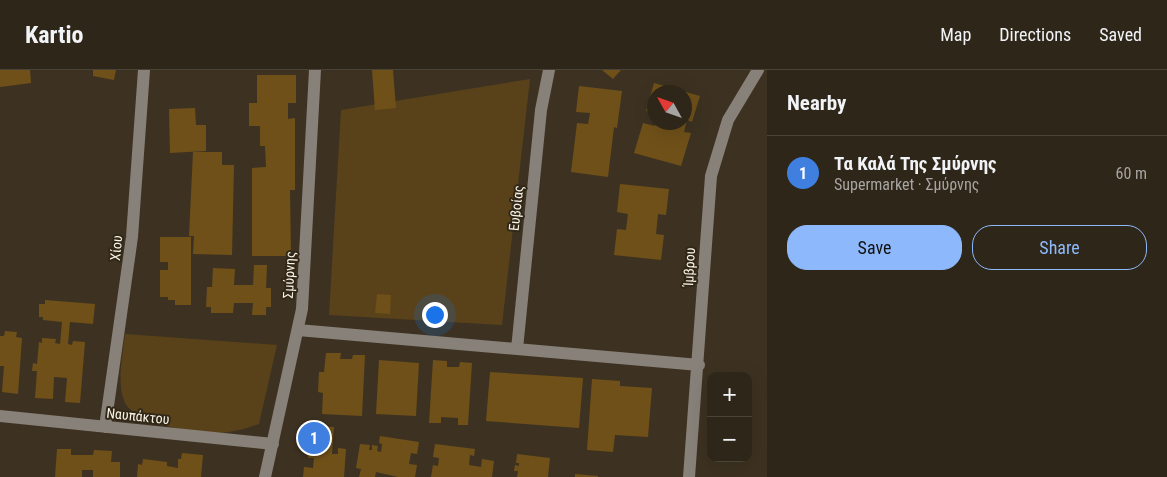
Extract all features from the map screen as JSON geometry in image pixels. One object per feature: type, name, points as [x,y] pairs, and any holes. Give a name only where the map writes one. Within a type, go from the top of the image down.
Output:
[{"type":"street","name":"Χίου","points":[[106,427],[132,237],[144,70]]},
{"type":"street","name":"Σμύρνης","points":[[265,477],[302,309],[315,70]]},
{"type":"street","name":"Ευβοίας","points":[[517,349],[541,110],[549,70]]},
{"type":"street","name":"Ίμβρου","points":[[689,477],[699,365],[712,169],[728,120],[758,70]]},
{"type":"street","points":[[298,330],[699,365]]},
{"type":"street","name":"Ναυπάκτου","points":[[0,416],[272,444]]},
{"type":"shaded area","points":[[530,79],[502,325],[329,315],[341,110]]},
{"type":"shaded area","points":[[125,334],[277,345],[259,424],[244,429],[217,433],[181,429],[141,417],[131,410],[125,403],[122,395],[121,369]]},
{"type":"building","points":[[0,70],[30,70],[31,83],[0,87]]},
{"type":"building","points":[[93,70],[116,70],[114,80],[93,76]]},
{"type":"building","points":[[372,70],[393,70],[396,108],[375,110]]},
{"type":"building","points":[[602,70],[621,70],[613,79]]},
{"type":"building","points":[[257,75],[296,75],[296,103],[288,103],[288,119],[295,118],[295,190],[290,190],[291,256],[252,256],[252,168],[266,167],[265,146],[260,146],[260,126],[249,126],[249,103],[257,103]]},
{"type":"building","points":[[579,86],[622,91],[617,128],[614,127],[608,177],[571,172],[577,123],[588,124],[590,113],[576,112]]},
{"type":"building","points":[[692,94],[700,96],[692,122]]},
{"type":"building","points":[[195,108],[196,125],[206,125],[206,151],[170,153],[169,109]]},
{"type":"building","points":[[643,123],[647,124],[647,130],[684,130],[684,132],[691,133],[681,166],[634,153]]},
{"type":"building","points":[[193,152],[222,152],[222,165],[234,165],[232,255],[193,254],[194,236],[189,236]]},
{"type":"building","points":[[620,184],[669,189],[666,215],[658,214],[656,234],[664,235],[661,260],[614,255],[617,229],[626,230],[628,214],[617,212]]},
{"type":"building","points":[[160,237],[191,237],[191,305],[175,305],[175,300],[168,300],[168,297],[160,297],[160,270],[168,270],[168,262],[160,262]]},
{"type":"building","points":[[254,265],[267,265],[266,288],[271,288],[271,307],[266,307],[266,315],[252,315],[253,303],[234,303],[233,313],[211,313],[211,307],[206,307],[207,287],[212,287],[213,268],[235,269],[234,285],[253,285]]},
{"type":"building","points":[[377,294],[391,295],[390,314],[375,313]]},
{"type":"building","points":[[45,300],[95,304],[93,324],[70,322],[68,344],[72,345],[73,341],[85,342],[80,403],[65,402],[67,378],[54,377],[53,399],[35,398],[37,371],[32,371],[33,363],[37,364],[39,342],[42,343],[42,338],[56,339],[55,343],[60,344],[62,322],[43,320],[43,317],[39,317],[39,304],[45,304]]},
{"type":"building","points":[[5,331],[17,332],[16,337],[22,338],[18,394],[2,392],[4,366],[0,366],[0,336],[4,336]]},
{"type":"building","points":[[326,353],[341,353],[340,359],[352,359],[353,355],[365,355],[362,416],[322,414],[323,393],[318,392],[319,372],[324,372]]},
{"type":"building","points":[[379,360],[419,363],[416,416],[376,414]]},
{"type":"building","points":[[433,360],[447,361],[447,367],[459,367],[460,362],[472,363],[468,425],[458,425],[458,418],[441,417],[441,423],[429,423]]},
{"type":"building","points":[[490,372],[583,378],[579,428],[486,421]]},
{"type":"building","points":[[592,379],[620,381],[620,386],[652,388],[648,437],[615,435],[613,452],[587,450]]},
{"type":"building","points":[[311,425],[334,427],[332,454],[338,454],[338,448],[346,449],[344,477],[303,477],[304,467],[313,468],[314,458],[308,458],[308,452],[314,453],[315,450],[303,449],[305,429],[311,430]]},
{"type":"building","points":[[380,436],[419,442],[417,454],[411,453],[409,464],[417,465],[415,477],[398,477],[376,472],[375,477],[359,477],[361,469],[356,468],[360,444],[370,445],[369,450],[372,450],[372,445],[378,446],[377,451],[381,452]]},
{"type":"building","points":[[435,444],[475,449],[474,456],[470,455],[469,465],[481,467],[482,459],[494,461],[492,477],[431,477],[433,465],[438,466],[439,458],[433,457]]},
{"type":"building","points":[[57,449],[71,449],[71,455],[93,455],[94,450],[112,451],[111,462],[120,462],[120,477],[93,477],[93,470],[82,470],[82,477],[55,477]]},
{"type":"building","points":[[182,453],[203,455],[201,477],[137,477],[138,464],[142,465],[143,459],[167,462],[167,466],[178,468],[178,459],[181,459]]},
{"type":"building","points":[[517,454],[550,458],[548,477],[517,477],[518,471],[514,471],[515,465],[519,466],[519,463],[516,463]]},
{"type":"building","points":[[575,474],[598,476],[598,477],[575,477]]},
{"type":"place","name":"Τα Καλά Της Σμύρνης","points":[[314,438]]}]
